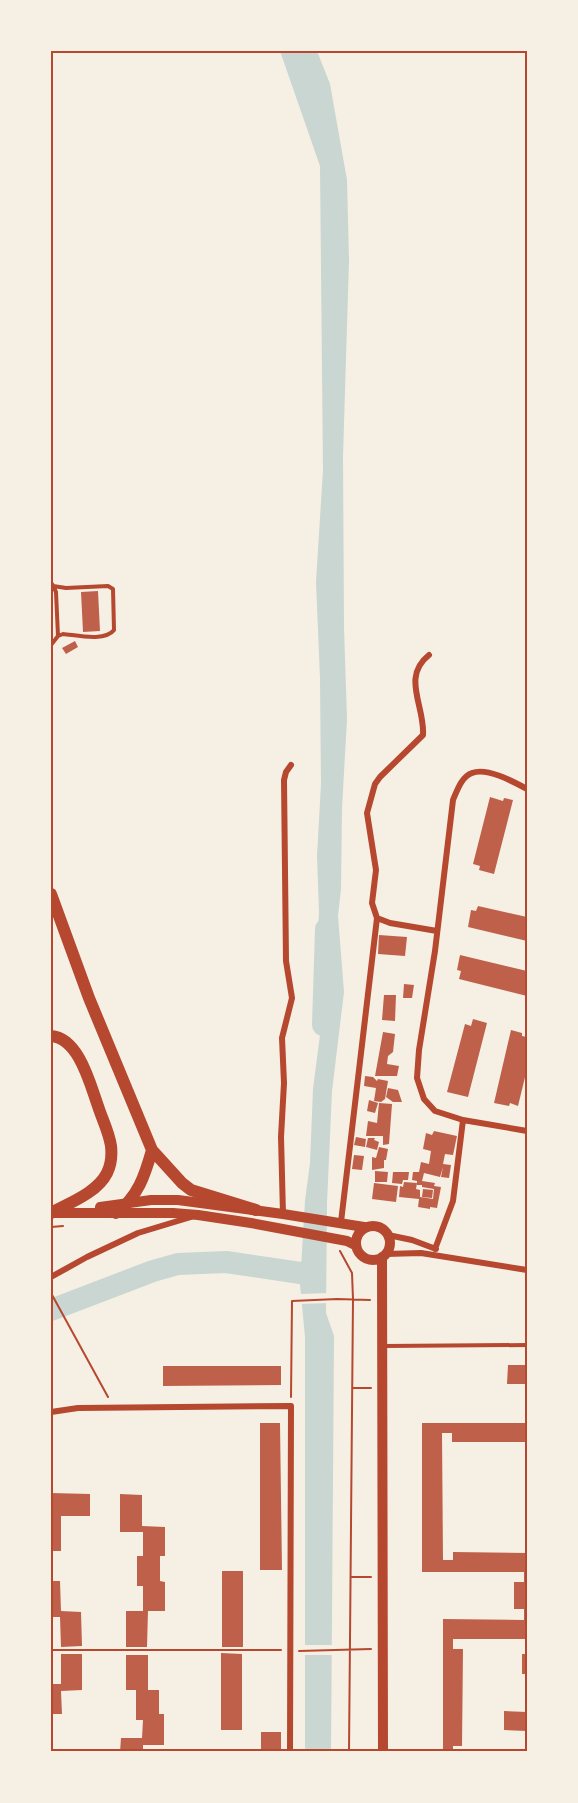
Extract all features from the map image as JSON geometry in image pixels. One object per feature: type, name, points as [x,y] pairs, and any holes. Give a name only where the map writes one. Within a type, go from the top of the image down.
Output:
[{"type":"highway","points":[[51,894],[89,998],[152,1150],[191,1190],[256,1210]]},
{"type":"highway","points":[[51,1036],[64,1041],[81,1060],[107,1131],[111,1155],[107,1174],[95,1187],[51,1213]]},
{"type":"highway","points":[[116,1213],[129,1202],[145,1175],[152,1150]]},
{"type":"main road","points":[[75,1212],[129,1202],[178,1200],[364,1227],[374,1225],[379,1226],[388,1235],[390,1246],[384,1256],[382,1281],[383,1752]]},
{"type":"main road","points":[[51,1213],[198,1215],[251,1223],[347,1245],[366,1259],[372,1260],[384,1256]]},
{"type":"main road","points":[[347,1245],[364,1227]]},
{"type":"main road","points":[[366,1259],[382,1281]]},
{"type":"street","points":[[346,1223],[377,918],[372,903],[376,870],[367,813],[375,784],[380,777],[423,735],[423,721],[415,684],[420,662],[429,655]]},
{"type":"street","points":[[283,1214],[282,1038],[291,998],[286,961],[284,780],[291,765]]},
{"type":"street","points":[[527,789],[500,776],[482,772],[472,773],[462,781],[453,800],[417,1078],[424,1099],[435,1111],[463,1120],[527,1131]]},
{"type":"street","points":[[377,918],[390,923],[437,931]]},
{"type":"street","points":[[435,1249],[453,1201],[463,1120]]},
{"type":"street","points":[[51,1277],[138,1233],[198,1215]]},
{"type":"street","points":[[388,1235],[412,1240],[447,1256]]},
{"type":"street","points":[[384,1256],[411,1252],[527,1270]]},
{"type":"street","points":[[51,1412],[78,1408],[291,1406],[290,1752]]},
{"type":"lane","points":[[51,645],[58,636],[63,634],[104,636],[110,634],[114,630],[112,589],[108,586],[66,588],[52,585],[57,601],[58,636]]},
{"type":"lane","points":[[383,1346],[527,1345]]},
{"type":"path","points":[[347,1245],[346,1260],[352,1273],[353,1299],[349,1752]]},
{"type":"path","points":[[51,1293],[113,1408]]},
{"type":"path","points":[[291,1406],[291,1304],[297,1300],[383,1301]]},
{"type":"path","points":[[353,1388],[383,1387]]},
{"type":"path","points":[[351,1577],[383,1577]]},
{"type":"path","points":[[299,1651],[383,1649]]},
{"type":"path","points":[[51,1650],[289,1650]]},
{"type":"shaded area","points":[[280,51],[317,51],[330,84],[347,180],[349,260],[343,456],[347,719],[338,916],[344,992],[332,1091],[327,1203],[326,1313],[334,1336],[331,1752],[305,1752],[305,1337],[300,1284],[305,1201],[310,1163],[313,1089],[324,1004],[325,958],[317,951],[319,912],[317,856],[321,784],[316,582],[323,470],[320,166]]},
{"type":"pier","points":[[329,1293],[329,1303],[300,1304],[299,1294]]},
{"type":"pier","points":[[302,1645],[334,1645],[334,1655],[302,1655]]},
{"type":"building","points":[[98,591],[100,631],[83,632],[81,592]]},
{"type":"building","points":[[75,641],[78,647],[66,654],[62,648]]},
{"type":"building","points":[[490,797],[503,801],[504,798],[513,800],[494,874],[479,870],[480,866],[473,864]]},
{"type":"building","points":[[478,906],[527,917],[527,941],[468,927],[471,910],[476,911]]},
{"type":"building","points":[[379,935],[407,937],[405,956],[378,954]]},
{"type":"building","points":[[460,955],[527,971],[525,979],[527,980],[527,996],[459,979],[461,971],[457,970]]},
{"type":"building","points":[[404,984],[414,985],[412,998],[403,998]]},
{"type":"building","points":[[384,995],[396,995],[395,1021],[382,1020]]},
{"type":"building","points":[[473,1019],[487,1023],[468,1097],[447,1092],[465,1024],[471,1026]]},
{"type":"building","points":[[511,1030],[527,1037],[527,1069],[518,1106],[510,1103],[509,1106],[494,1103]]},
{"type":"building","points":[[383,1032],[395,1034],[393,1052],[388,1056],[387,1064],[399,1066],[397,1076],[375,1076]]},
{"type":"building","points":[[365,1076],[373,1077],[377,1081],[378,1079],[388,1081],[385,1099],[381,1102],[374,1101],[376,1088],[364,1086]]},
{"type":"building","points":[[388,1088],[398,1090],[402,1102],[393,1102],[386,1097]]},
{"type":"building","points":[[369,1100],[378,1103],[375,1113],[367,1111]]},
{"type":"building","points":[[379,1103],[392,1104],[389,1144],[383,1145],[383,1136],[366,1136],[368,1121],[377,1123]]},
{"type":"building","points":[[434,1131],[457,1136],[453,1155],[445,1154],[443,1164],[451,1165],[449,1178],[441,1177],[443,1167],[440,1177],[424,1173],[422,1181],[435,1183],[434,1186],[441,1187],[437,1208],[418,1207],[419,1199],[399,1197],[400,1186],[403,1187],[404,1182],[417,1183],[412,1180],[413,1172],[419,1172],[421,1162],[429,1164],[431,1151],[423,1149],[426,1133],[432,1135]],"holes":[[[417,1183],[422,1187],[434,1189],[433,1199],[420,1197],[420,1190],[416,1189]]]},
{"type":"building","points":[[356,1137],[366,1139],[365,1147],[354,1145]]},
{"type":"building","points":[[368,1138],[375,1138],[374,1140],[379,1142],[377,1150],[366,1147]]},
{"type":"building","points":[[379,1147],[388,1149],[384,1168],[372,1170],[372,1157],[376,1158]]},
{"type":"building","points":[[354,1155],[364,1156],[362,1170],[352,1169]]},
{"type":"building","points":[[375,1171],[388,1172],[387,1182],[375,1182]]},
{"type":"building","points":[[393,1172],[409,1172],[408,1180],[403,1180],[402,1184],[392,1183]]},
{"type":"building","points":[[374,1183],[398,1186],[396,1202],[372,1199]]},
{"type":"building","points":[[423,1189],[433,1190],[432,1198],[422,1197]]},
{"type":"building","points":[[508,1365],[527,1365],[527,1384],[507,1384]]},
{"type":"building","points":[[163,1366],[281,1366],[281,1385],[163,1386]]},
{"type":"building","points":[[260,1423],[280,1423],[282,1570],[260,1570]]},
{"type":"building","points":[[422,1423],[527,1423],[527,1442],[452,1442],[452,1433],[442,1433],[443,1560],[453,1560],[453,1552],[527,1553],[527,1639],[453,1639],[453,1649],[463,1649],[462,1746],[453,1746],[453,1752],[443,1752],[443,1619],[524,1620],[524,1609],[514,1609],[514,1582],[524,1582],[524,1572],[422,1572]]},
{"type":"building","points":[[51,1493],[90,1494],[90,1516],[61,1516],[61,1551],[51,1551]]},
{"type":"building","points":[[120,1494],[142,1495],[142,1526],[165,1527],[165,1556],[160,1556],[160,1581],[165,1582],[165,1611],[148,1611],[147,1647],[126,1647],[126,1611],[143,1611],[143,1586],[137,1586],[137,1556],[143,1556],[143,1532],[120,1532]]},
{"type":"building","points":[[222,1571],[243,1571],[243,1647],[222,1647]]},
{"type":"building","points":[[51,1581],[60,1581],[61,1611],[81,1612],[82,1646],[61,1647],[60,1617],[51,1617]]},
{"type":"building","points":[[221,1653],[242,1654],[242,1730],[221,1730]]},
{"type":"building","points":[[61,1654],[82,1654],[82,1690],[61,1691],[62,1714],[51,1714],[51,1684],[61,1684]]},
{"type":"building","points":[[522,1654],[527,1654],[527,1674],[522,1674]]},
{"type":"building","points":[[126,1655],[148,1655],[148,1690],[159,1690],[159,1714],[164,1714],[164,1745],[143,1745],[143,1752],[120,1752],[121,1738],[142,1738],[143,1720],[136,1720],[136,1690],[126,1690]]},
{"type":"building","points":[[504,1711],[527,1712],[527,1731],[504,1730]]},
{"type":"building","points":[[261,1732],[281,1732],[281,1752],[261,1752]]},
{"type":"waterway","points":[[323,1025],[326,929]]},
{"type":"waterway","points":[[51,1310],[153,1271],[178,1264],[226,1262],[314,1275]]}]
